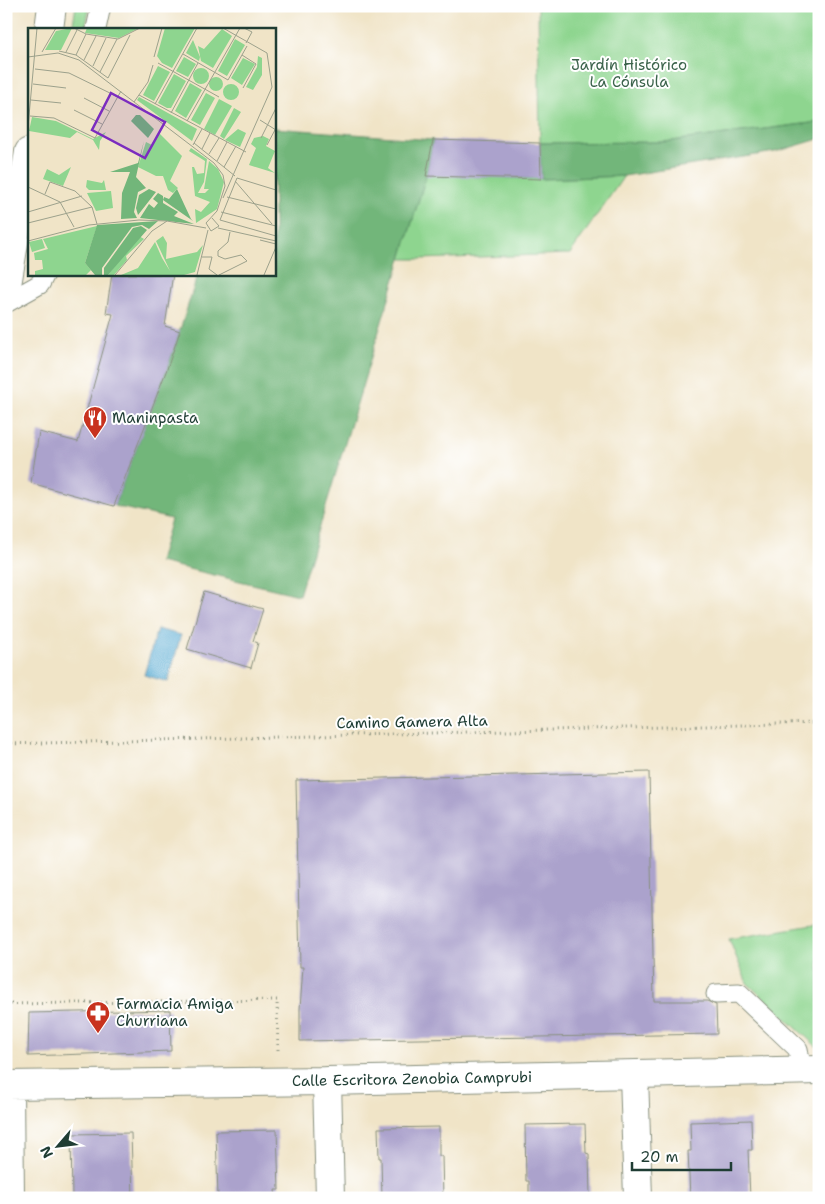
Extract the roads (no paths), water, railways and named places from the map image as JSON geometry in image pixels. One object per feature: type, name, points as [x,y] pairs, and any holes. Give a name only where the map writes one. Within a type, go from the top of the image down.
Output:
[{"type":"street","points":[[49,28],[52,6]]},
{"type":"street","points":[[6,291],[28,158]]},
{"type":"street","name":"Calle Escritora Zenobia Camprubi","points":[[8,1085],[327,1081],[811,1071]]},
{"type":"street","points":[[634,1075],[638,1198]]},
{"type":"street","points":[[327,1081],[330,1198]]},
{"type":"street","points":[[8,1085],[10,1198]]},
{"type":"lane","points":[[96,28],[101,6]]},
{"type":"lane","points":[[6,303],[40,284],[44,275]]},
{"type":"lane","points":[[716,994],[739,993],[798,1049],[811,1071]]},
{"type":"water","points":[[157,629],[181,635],[168,682],[144,675]]},
{"type":"place","name":"Maninpasta","points":[[95,439]]},
{"type":"place","name":"Farmacia Amiga Churriana","points":[[98,1034]]},
{"type":"park label","name":"Jardín Histórico La Cónsula","points":[[629,74]]}]
